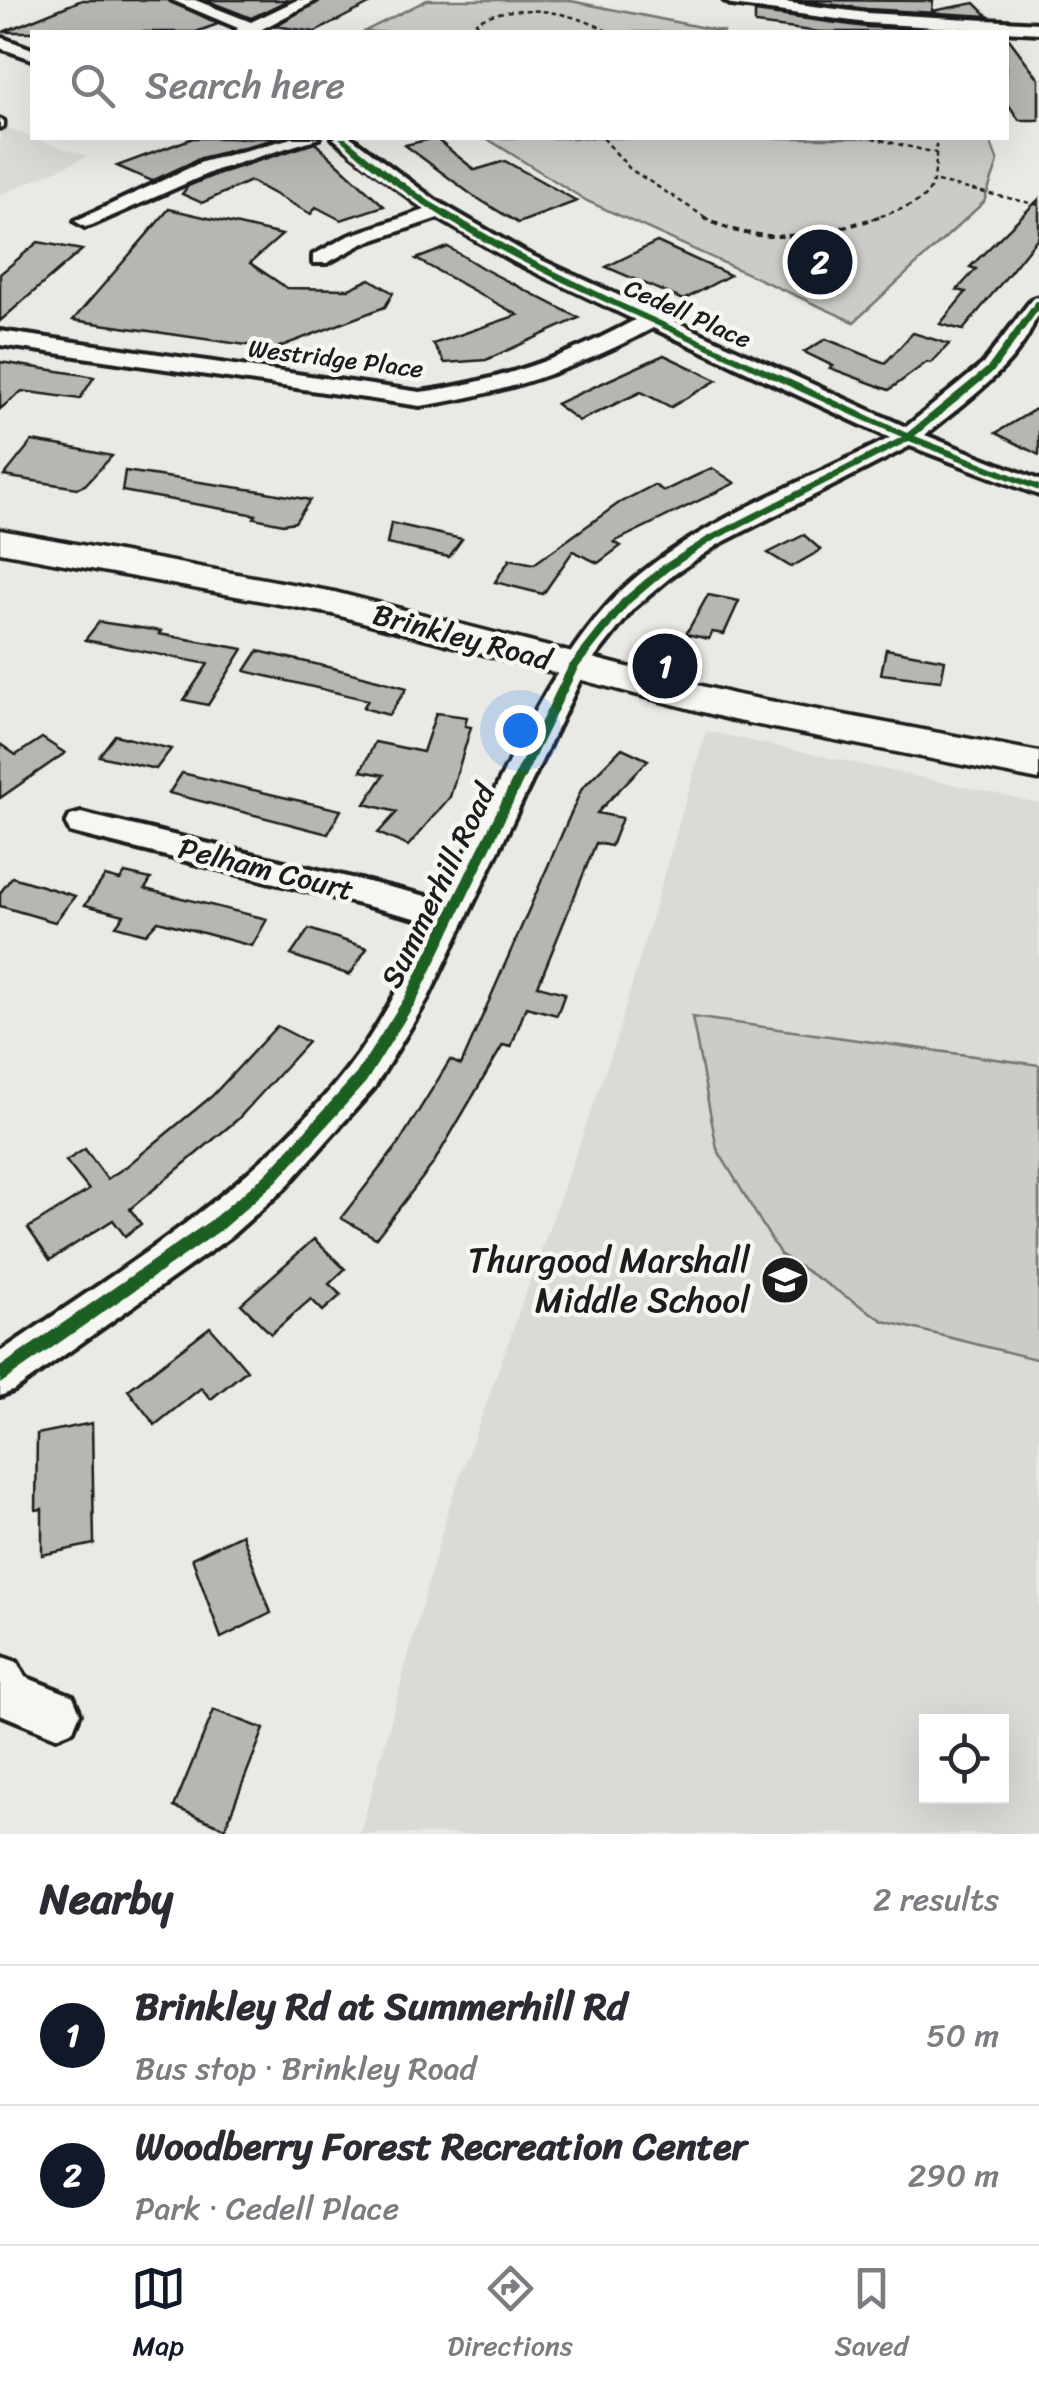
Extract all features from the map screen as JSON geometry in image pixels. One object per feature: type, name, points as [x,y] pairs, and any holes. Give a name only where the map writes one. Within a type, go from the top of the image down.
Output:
[{"type":"main road","name":"Brinkley Road","points":[[0,541],[334,603],[574,667],[806,722],[1039,766]]},
{"type":"street","points":[[180,0],[234,19],[249,30]]},
{"type":"street","points":[[252,30],[310,0]]},
{"type":"street","points":[[732,0],[867,18],[1036,23]]},
{"type":"street","points":[[0,42],[30,53]]},
{"type":"street","points":[[85,221],[209,166],[303,140]]},
{"type":"street","name":"Cedell Place","points":[[344,140],[398,186],[530,264],[906,439],[1039,488]]},
{"type":"street","points":[[320,259],[356,240],[438,212]]},
{"type":"street","name":"Summerhill Road","points":[[0,1376],[167,1263],[272,1177],[360,1078],[410,1000],[574,667],[600,628],[664,569],[710,539],[906,439],[991,368],[1039,303]]},
{"type":"street","name":"Westridge Place","points":[[0,338],[420,399],[471,394],[537,374],[652,320]]},
{"type":"street","name":"Pelham Court","points":[[80,824],[452,915]]},
{"type":"street","points":[[0,1679],[9,1694],[56,1713]]},
{"type":"path","points":[[481,30],[476,22],[483,17],[556,10],[584,15],[606,30]]},
{"type":"path","points":[[604,140],[614,158],[708,218],[748,234],[802,236],[929,195],[937,182],[936,140]]},
{"type":"path","points":[[881,140],[936,153]]},
{"type":"path","points":[[937,182],[1039,205]]},
{"type":"shaded area","points":[[427,0],[566,0],[715,30],[367,30]]},
{"type":"shaded area","points":[[0,124],[30,140],[88,156],[0,195]]},
{"type":"shaded area","points":[[489,140],[990,140],[998,162],[984,202],[854,322],[587,201]]},
{"type":"shaded area","name":"Thurgood Marshall Middle School","points":[[706,731],[1039,803],[1039,1834],[360,1834],[448,1510],[613,1050]]},
{"type":"shaded area","points":[[692,1017],[1039,1065],[1039,1360],[884,1321],[780,1254],[717,1149]]},
{"type":"building","points":[[82,0],[169,0],[218,24],[202,30],[3,32]]},
{"type":"building","points":[[205,0],[288,0],[251,18]]},
{"type":"building","points":[[320,0],[377,0],[319,30],[275,26]]},
{"type":"building","points":[[796,0],[933,1],[932,11],[975,3],[988,16],[867,9]]},
{"type":"building","points":[[755,12],[866,27],[926,30],[804,30],[755,24]]},
{"type":"building","points":[[1009,39],[1039,79],[1039,120],[1019,120],[1009,105]]},
{"type":"building","points":[[188,140],[271,140],[201,158],[152,181],[117,166]]},
{"type":"building","points":[[438,140],[475,170],[505,161],[577,201],[518,223],[472,195],[405,145]]},
{"type":"building","points":[[315,143],[384,206],[341,220],[316,207],[311,214],[250,181],[202,203],[182,194],[188,186],[217,174]]},
{"type":"building","points":[[1039,199],[1039,236],[963,330],[940,324],[966,292],[957,290],[976,269],[970,267]]},
{"type":"building","points":[[169,209],[282,235],[250,263],[287,288],[349,289],[370,279],[393,293],[385,307],[274,349],[73,320]]},
{"type":"building","points":[[38,242],[82,250],[0,321],[0,274]]},
{"type":"building","points":[[657,242],[730,275],[683,300],[606,267]]},
{"type":"building","points":[[448,247],[579,318],[486,360],[445,363],[433,344],[518,315],[416,259]]},
{"type":"building","points":[[913,333],[949,344],[931,363],[927,362],[889,390],[830,368],[833,366],[804,352],[826,339],[885,363]]},
{"type":"building","points":[[664,355],[717,380],[671,407],[641,392],[579,421],[556,404]]},
{"type":"building","points":[[0,362],[94,377],[80,399],[22,391],[0,409]]},
{"type":"building","points":[[1039,407],[1039,455],[996,433]]},
{"type":"building","points":[[32,441],[112,456],[85,485],[77,488],[4,476]]},
{"type":"building","points":[[712,468],[735,483],[614,542],[621,546],[598,563],[573,551],[543,594],[495,582],[510,559],[534,564],[619,503],[654,485],[664,491]]},
{"type":"building","points":[[125,471],[310,500],[295,522],[283,524],[254,518],[256,515],[122,491]]},
{"type":"building","points":[[391,523],[462,539],[449,557],[387,544]]},
{"type":"building","points":[[804,535],[821,550],[791,567],[768,553]]},
{"type":"building","points":[[708,595],[739,601],[724,634],[712,632],[709,639],[686,634]]},
{"type":"building","points":[[99,622],[243,649],[208,705],[184,700],[208,664],[85,640]]},
{"type":"building","points":[[886,649],[945,660],[941,681],[881,674]]},
{"type":"building","points":[[258,651],[407,688],[389,715],[363,708],[368,700],[245,671]]},
{"type":"building","points":[[436,713],[467,717],[465,726],[471,727],[450,797],[408,846],[378,833],[397,812],[365,804],[384,775],[361,771],[375,742],[423,752]]},
{"type":"building","points":[[115,735],[171,749],[156,769],[99,756]]},
{"type":"building","points":[[42,738],[65,753],[0,798],[0,744],[16,755]]},
{"type":"building","points":[[622,748],[648,760],[597,813],[622,818],[611,846],[596,843],[538,986],[565,993],[557,1015],[526,1007],[511,1047],[503,1045],[433,1164],[376,1238],[341,1218],[397,1146],[450,1060],[461,1065],[582,788]]},
{"type":"building","points":[[182,773],[341,810],[328,834],[169,793]]},
{"type":"building","points":[[125,873],[151,879],[145,889],[267,919],[252,946],[158,921],[146,934],[116,926],[124,915],[85,905],[105,876],[120,880]]},
{"type":"building","points":[[12,877],[75,896],[55,922],[0,906],[0,893]]},
{"type":"building","points":[[309,929],[367,948],[350,975],[291,955]]},
{"type":"building","points":[[277,1026],[308,1042],[238,1119],[130,1209],[141,1224],[125,1236],[113,1220],[50,1260],[28,1228],[89,1190],[66,1161],[85,1149],[107,1179],[212,1096]]},
{"type":"building","points":[[314,1239],[345,1269],[329,1284],[341,1295],[323,1311],[311,1299],[271,1334],[241,1304]]},
{"type":"building","points":[[210,1327],[247,1370],[211,1399],[201,1388],[155,1425],[128,1390]]},
{"type":"building","points":[[92,1423],[94,1544],[42,1555],[42,1509],[36,1510],[37,1434]]},
{"type":"building","points":[[242,1534],[271,1613],[221,1638],[192,1558]]},
{"type":"building","points":[[214,1710],[264,1729],[225,1828],[174,1807]]},
{"type":"cycle path","points":[[344,140],[428,204],[521,258],[877,423],[1039,488]]},
{"type":"cycle path","points":[[0,1376],[216,1225],[272,1177],[361,1078],[410,1000],[573,667],[625,602],[664,569],[710,539],[906,439],[991,369],[1039,303]]},
{"type":"place","name":"Woodberry Forest Recreation Center","points":[[820,262]]},
{"type":"place","name":"Brinkley Rd at Summerhill Rd","points":[[665,666]]},
{"type":"place","name":"Thurgood Marshall Middle School","points":[[785,1280]]}]
